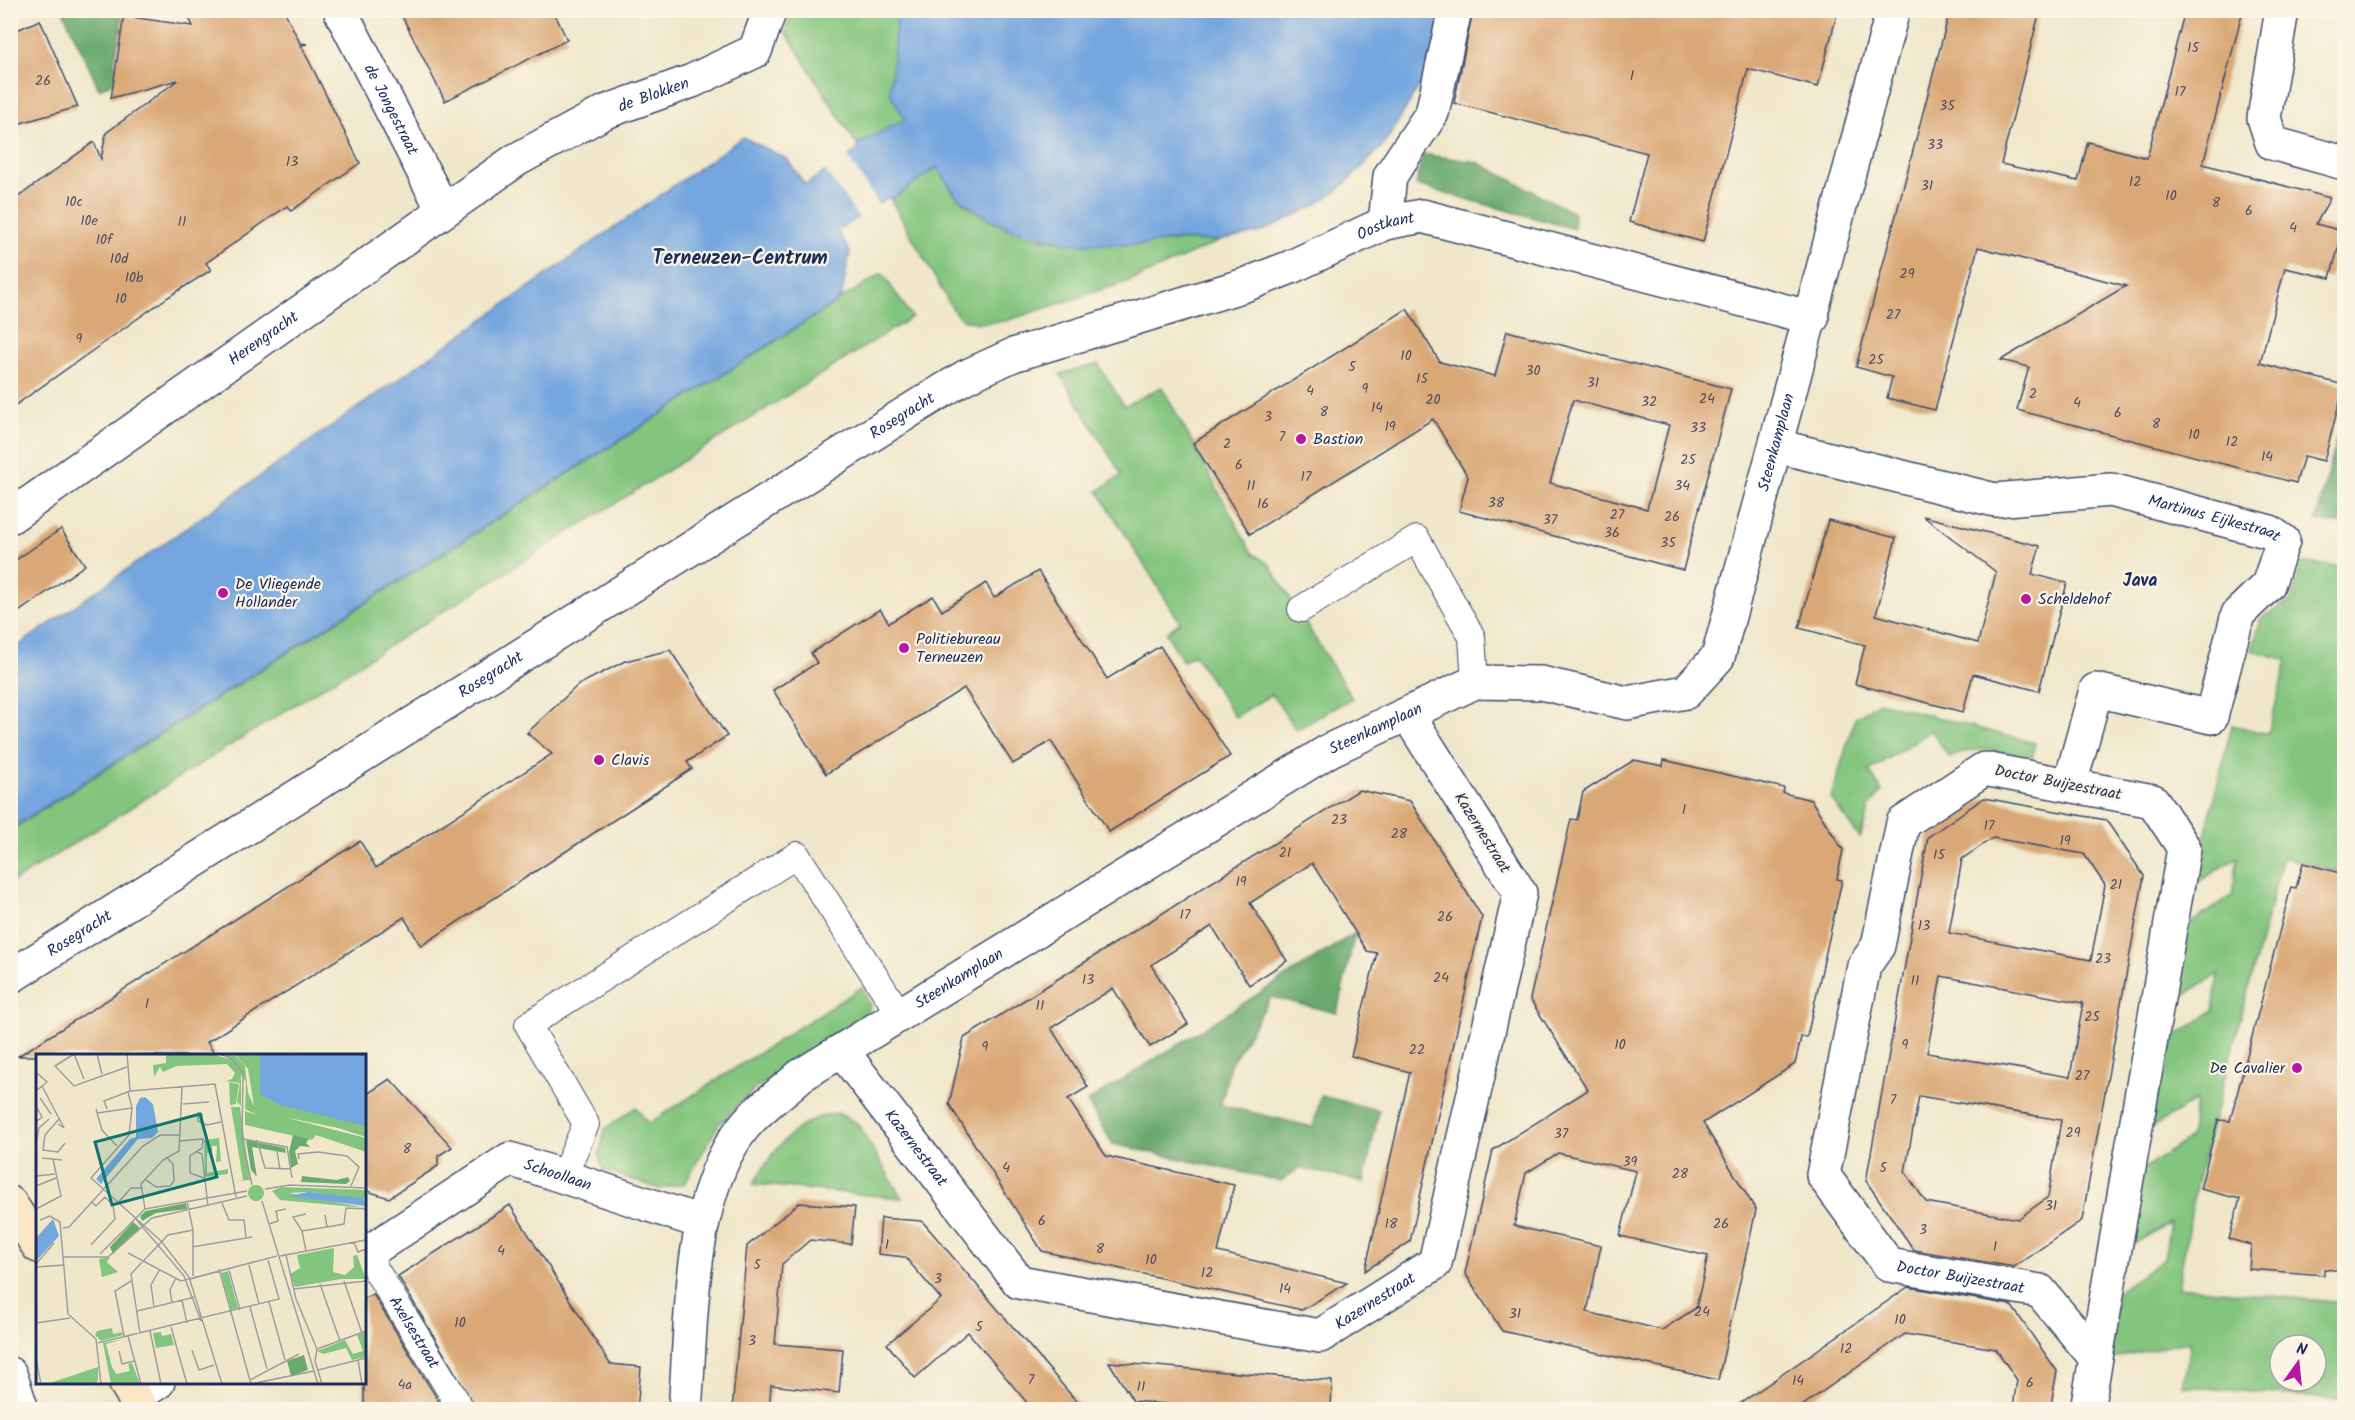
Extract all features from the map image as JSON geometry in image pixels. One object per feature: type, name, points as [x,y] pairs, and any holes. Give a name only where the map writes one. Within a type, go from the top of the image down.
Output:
[{"type":"street","name":"de Jongestraat","points":[[340,10],[443,210]]},
{"type":"street","name":"de Blokken","points":[[516,160],[605,112],[692,81],[755,51],[770,10]]},
{"type":"street","points":[[1385,223],[1390,176],[1432,113],[1455,10]]},
{"type":"street","name":"Steenkamplaan","points":[[685,1410],[701,1222],[724,1161],[742,1128],[800,1076],[1330,750],[1475,682],[1541,683],[1627,703],[1686,692],[1718,657],[1812,318],[1893,10]]},
{"type":"street","points":[[2282,10],[2264,118],[2272,143],[2344,163]]},
{"type":"street","name":"Herengracht","points":[[10,517],[516,160]]},
{"type":"street","name":"Oostkant","points":[[973,373],[1013,355],[1245,285],[1291,267],[1385,223],[1422,216],[1812,318]]},
{"type":"street","name":"Rosegracht","points":[[10,977],[973,373]]},
{"type":"street","name":"Martinus Eijkestraat","points":[[1777,446],[1995,500],[2111,490],[2270,532],[2283,541],[2268,585],[2238,614],[2211,717],[2096,690],[2070,784]]},
{"type":"street","name":"Kazernestraat","points":[[842,1051],[1019,1282],[1320,1336],[1435,1263],[1520,893],[1408,715]]},
{"type":"street","name":"Doctor Buijzestraat","points":[[2087,1410],[2184,848],[2153,801],[1984,769],[1903,823],[1878,946],[1864,966],[1823,1175],[1889,1265],[2040,1292],[2095,1357]]},
{"type":"street","name":"Schoollaan","points":[[366,1253],[510,1159],[701,1222]]},
{"type":"street","points":[[10,1203],[36,1243]]},
{"type":"street","points":[[10,1374],[21,1410]]},
{"type":"lane","points":[[1301,609],[1417,539],[1472,637],[1475,682]]},
{"type":"lane","points":[[564,1175],[586,1124],[528,1026],[797,855],[900,1015]]},
{"type":"lane","name":"Axelsestraat","points":[[366,1256],[462,1410]]},
{"type":"green space","points":[[63,11],[139,11],[138,16],[123,14],[114,63],[120,79],[99,89]]},
{"type":"green space","points":[[793,11],[897,11],[896,30],[906,119],[857,145],[785,31]]},
{"type":"green space","points":[[1422,154],[1477,162],[1574,213],[1574,229],[1416,185]]},
{"type":"green space","points":[[938,167],[958,198],[987,219],[1018,232],[1050,240],[1084,243],[1220,241],[1135,279],[1006,321],[980,323],[964,320],[955,313],[891,200]]},
{"type":"green space","points":[[882,273],[912,317],[11,883],[11,830]]},
{"type":"green space","points":[[1098,364],[1124,406],[1162,387],[1252,553],[1269,564],[1352,698],[1296,730],[1272,694],[1235,717],[1194,654],[1183,661],[1166,633],[1180,622],[1098,491],[1122,475],[1060,374]]},
{"type":"green space","points":[[2344,408],[2344,524],[2316,521]]},
{"type":"green space","points":[[2302,563],[2344,567],[2344,873],[2283,857],[2195,1190],[2178,1287],[2344,1303],[2344,1400],[2183,1386],[2191,1341],[2108,1359],[2117,1292],[2164,1259],[2170,1222],[2126,1249],[2142,1170],[2190,1138],[2196,1100],[2151,1128],[2165,1043],[2213,1011],[2218,974],[2174,1001],[2185,927],[2232,895],[2238,857],[2193,885],[2232,725],[2268,734],[2287,660],[2252,650],[2261,618],[2292,600]]},
{"type":"green space","points":[[1879,702],[2035,743],[2032,759],[1990,750],[1961,753],[1950,758],[1931,730],[1869,771],[1882,791],[1870,806],[1860,838],[1831,798],[1855,718]]},
{"type":"green space","points":[[1355,933],[1337,1013],[1271,997],[1230,1065],[1221,1105],[1313,1127],[1321,1096],[1379,1110],[1364,1182],[1300,1168],[1281,1181],[1113,1144],[1087,1102]]},
{"type":"green space","points":[[862,987],[870,1006],[865,1017],[756,1088],[719,1124],[685,1183],[660,1189],[603,1170],[599,1156],[605,1129],[636,1107],[648,1124]]},
{"type":"green space","points":[[837,1113],[857,1123],[902,1198],[753,1184],[787,1138],[809,1122]]},
{"type":"water","points":[[897,11],[1441,11],[1437,56],[1384,145],[1341,188],[1312,207],[1261,232],[1220,241],[1175,240],[1141,245],[1072,244],[1000,225],[957,197],[937,167],[891,200],[889,197],[837,231],[850,252],[841,299],[11,828],[11,651],[743,137],[787,159],[805,185],[858,150],[857,145],[905,119],[890,93]]},
{"type":"pier","points":[[846,154],[880,207],[860,220],[824,168]]},
{"type":"building","points":[[185,10],[284,10],[300,43],[307,44],[301,45],[360,163],[291,211],[287,206],[206,263],[211,270],[168,297],[10,409],[10,203],[94,142],[101,159],[106,133],[178,80],[111,98],[124,16],[193,26]]},
{"type":"building","points":[[399,10],[553,10],[567,40],[445,101]]},
{"type":"building","points":[[1473,10],[1838,10],[1818,87],[1748,69],[1703,242],[1629,222],[1647,153],[1454,103]]},
{"type":"building","points":[[1950,10],[2040,10],[2001,164],[2078,181],[2088,142],[2147,158],[2185,10],[2243,10],[2203,164],[2330,198],[2316,224],[2343,231],[2330,278],[2285,268],[2260,363],[2344,385],[2324,461],[2304,456],[2296,483],[2017,410],[2029,367],[2001,360],[2126,286],[1978,247],[1935,410],[1887,398],[1892,377],[1856,367]]},
{"type":"building","points":[[40,20],[78,107],[10,126],[10,33]]},
{"type":"building","name":"Bastion","points":[[1407,309],[1440,362],[1495,376],[1507,331],[1731,389],[1683,570],[1459,511],[1468,477],[1433,419],[1250,534],[1193,443]],"holes":[[[1573,400],[1669,425],[1647,509],[1550,483]]]},
{"type":"building","name":"Scheldehof","points":[[1923,516],[2040,546],[2032,574],[2067,583],[2039,691],[1973,674],[1963,712],[1855,684],[1865,645],[1799,628],[1828,520],[1896,538],[1876,615],[1978,643],[1996,572]]},
{"type":"building","points":[[61,529],[85,565],[10,618],[10,564]]},
{"type":"building","points":[[1038,571],[1107,679],[1160,646],[1230,756],[1109,832],[1051,741],[1013,764],[964,688],[826,774],[773,690],[817,663],[811,653],[880,609],[889,623],[933,596],[942,611],[986,583],[994,598]]},
{"type":"building","points":[[670,650],[727,736],[687,762],[692,769],[421,946],[404,917],[207,1042],[215,1054],[36,1054],[36,1056],[18,1056],[360,841],[376,868],[552,754],[527,733],[578,685],[625,661]]},
{"type":"building","points":[[1634,760],[1663,766],[1664,760],[1784,788],[1783,793],[1811,800],[1843,850],[1837,879],[1842,880],[1807,1037],[1801,1037],[1795,1064],[1703,1123],[1756,1210],[1718,1380],[1502,1331],[1465,1273],[1493,1150],[1588,1090],[1530,999],[1571,819],[1577,820],[1583,792]],"holes":[[[1558,1153],[1636,1171],[1620,1236],[1708,1256],[1696,1308],[1662,1330],[1587,1312],[1601,1246],[1514,1226],[1526,1173]]]},
{"type":"building","points":[[1359,790],[1410,801],[1482,917],[1410,1242],[1365,1271],[1410,1072],[1351,1056],[1377,953],[1367,951],[1312,863],[1250,903],[1287,961],[1249,985],[1212,926],[1151,965],[1188,1024],[1150,1047],[1113,988],[1051,1028],[1088,1087],[1068,1099],[1106,1156],[1234,1185],[1218,1252],[1347,1283],[1302,1310],[1042,1251],[949,1104],[964,1038]]},
{"type":"building","points":[[1984,798],[2106,820],[2144,876],[2082,1220],[2014,1267],[1914,1250],[1866,1181],[1928,837]],"holes":[[[1993,838],[2084,854],[2105,885],[2091,960],[1949,933],[1962,859]],[[1941,976],[2083,1003],[2070,1077],[1927,1053]],[[1919,1096],[2061,1120],[2048,1197],[2018,1219],[1926,1202],[1905,1172]]]},
{"type":"building","name":"De Cavalier","points":[[2303,863],[2344,874],[2344,1271],[2324,1269],[2324,1275],[2249,1269],[2251,1245],[2229,1239],[2240,1199],[2200,1189],[2218,1120],[2230,1121],[2291,887],[2296,888]]},
{"type":"building","points":[[390,1079],[452,1147],[438,1156],[438,1166],[389,1198],[366,1191],[366,1095]]},
{"type":"building","points":[[799,1203],[855,1207],[851,1244],[810,1240],[782,1264],[775,1344],[843,1349],[839,1393],[771,1385],[769,1410],[732,1410],[747,1246]]},
{"type":"building","points":[[510,1205],[610,1364],[641,1367],[637,1410],[477,1410],[398,1276]]},
{"type":"building","points":[[881,1218],[922,1221],[1084,1410],[1033,1410],[968,1332],[915,1378],[887,1344],[941,1299],[905,1257],[878,1254]]},
{"type":"building","points":[[1908,1287],[2011,1305],[2057,1371],[2050,1410],[2013,1407],[2017,1380],[1996,1349],[1905,1334],[1796,1410],[1731,1410]]},
{"type":"building","points":[[373,1294],[444,1410],[364,1410],[366,1298]]},
{"type":"building","points":[[1109,1362],[1332,1381],[1331,1410],[1234,1410],[1133,1401]]},
{"type":"place","name":"Bastion","points":[[1301,439]]},
{"type":"place","name":"De Vliegende Hollander","points":[[223,593]]},
{"type":"place","name":"Scheldehof","points":[[2026,599]]},
{"type":"place","name":"Politiebureau Terneuzen","points":[[904,648]]},
{"type":"place","name":"Clavis","points":[[599,760]]},
{"type":"place","name":"De Cavalier","points":[[2297,1068]]},
{"type":"district","name":"Terneuzen-Centrum","points":[[740,259]]},
{"type":"district","name":"Java","points":[[2140,581]]}]
